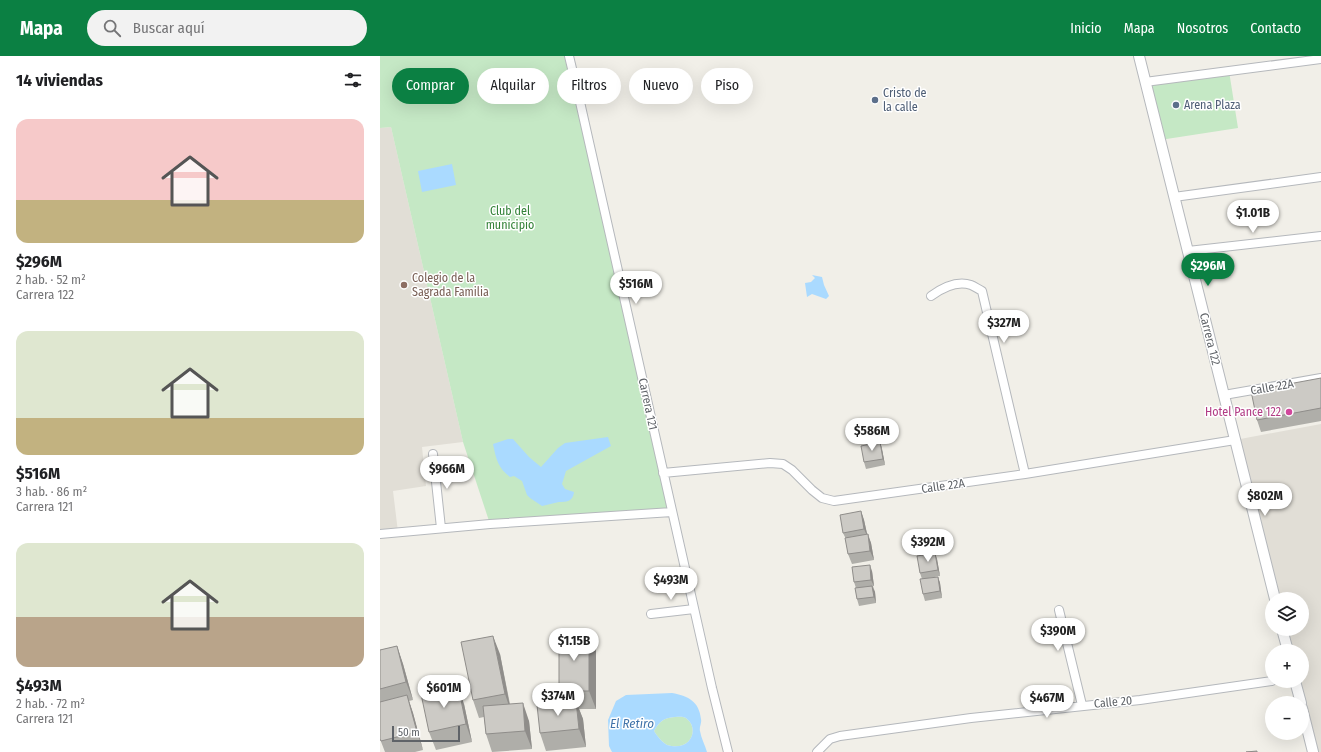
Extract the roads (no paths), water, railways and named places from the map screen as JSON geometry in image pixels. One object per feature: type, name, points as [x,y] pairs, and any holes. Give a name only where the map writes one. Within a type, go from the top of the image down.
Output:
[{"type":"street","name":"Carrera 121","points":[[569,56],[694,609],[728,752]]},
{"type":"street","name":"Carrera 122","points":[[1139,56],[1273,592]]},
{"type":"street","points":[[1146,82],[1321,59]]},
{"type":"street","points":[[1174,196],[1321,177]]},
{"type":"street","points":[[1188,251],[1321,236]]},
{"type":"street","points":[[931,296],[944,287],[958,284],[971,284],[982,291],[1025,474]]},
{"type":"street","name":"Calle 22A","points":[[1224,395],[1321,378]]},
{"type":"street","name":"Calle 22A","points":[[663,473],[770,463],[783,464],[792,470],[822,498],[834,501],[1025,474],[1235,440]]},
{"type":"street","points":[[433,454],[441,528]]},
{"type":"street","points":[[380,534],[490,524],[672,512]]},
{"type":"street","points":[[651,614],[694,609]]},
{"type":"street","points":[[1059,610],[1082,705]]},
{"type":"street","name":"Calle 20","points":[[817,752],[830,739],[840,736],[972,718],[1082,705],[1140,700],[1265,681]]},
{"type":"street","points":[[1309,736],[1313,752]]},
{"type":"water","points":[[452,164],[456,185],[422,192],[418,171]]},
{"type":"water","points":[[812,275],[822,277],[829,296],[826,299],[812,294],[807,297],[805,283],[811,282],[815,278]]},
{"type":"water","points":[[608,437],[611,446],[566,471],[562,484],[565,489],[574,492],[571,500],[542,506],[527,495],[522,481],[514,476],[510,477],[500,467],[493,444],[508,439],[513,439],[529,457],[541,467],[558,448],[565,443]]},
{"type":"water","name":"El Retiro","points":[[672,693],[692,700],[700,713],[700,731],[707,752],[612,752],[609,746],[608,720],[616,701],[626,695]],"holes":[[[684,717],[687,719],[691,723],[693,733],[691,738],[682,745],[667,745],[654,731],[662,721],[668,718]]]},
{"type":"place","name":"Cristo de la calle","points":[[875,100]]},
{"type":"place","name":"Arena Plaza","points":[[1176,105]]},
{"type":"place","name":"Colegio de la Sagrada Familia","points":[[404,285]]},
{"type":"place","name":"Hotel Pance 122","points":[[1289,412]]},
{"type":"park label","name":"Club del municipio","points":[[510,218]]}]
